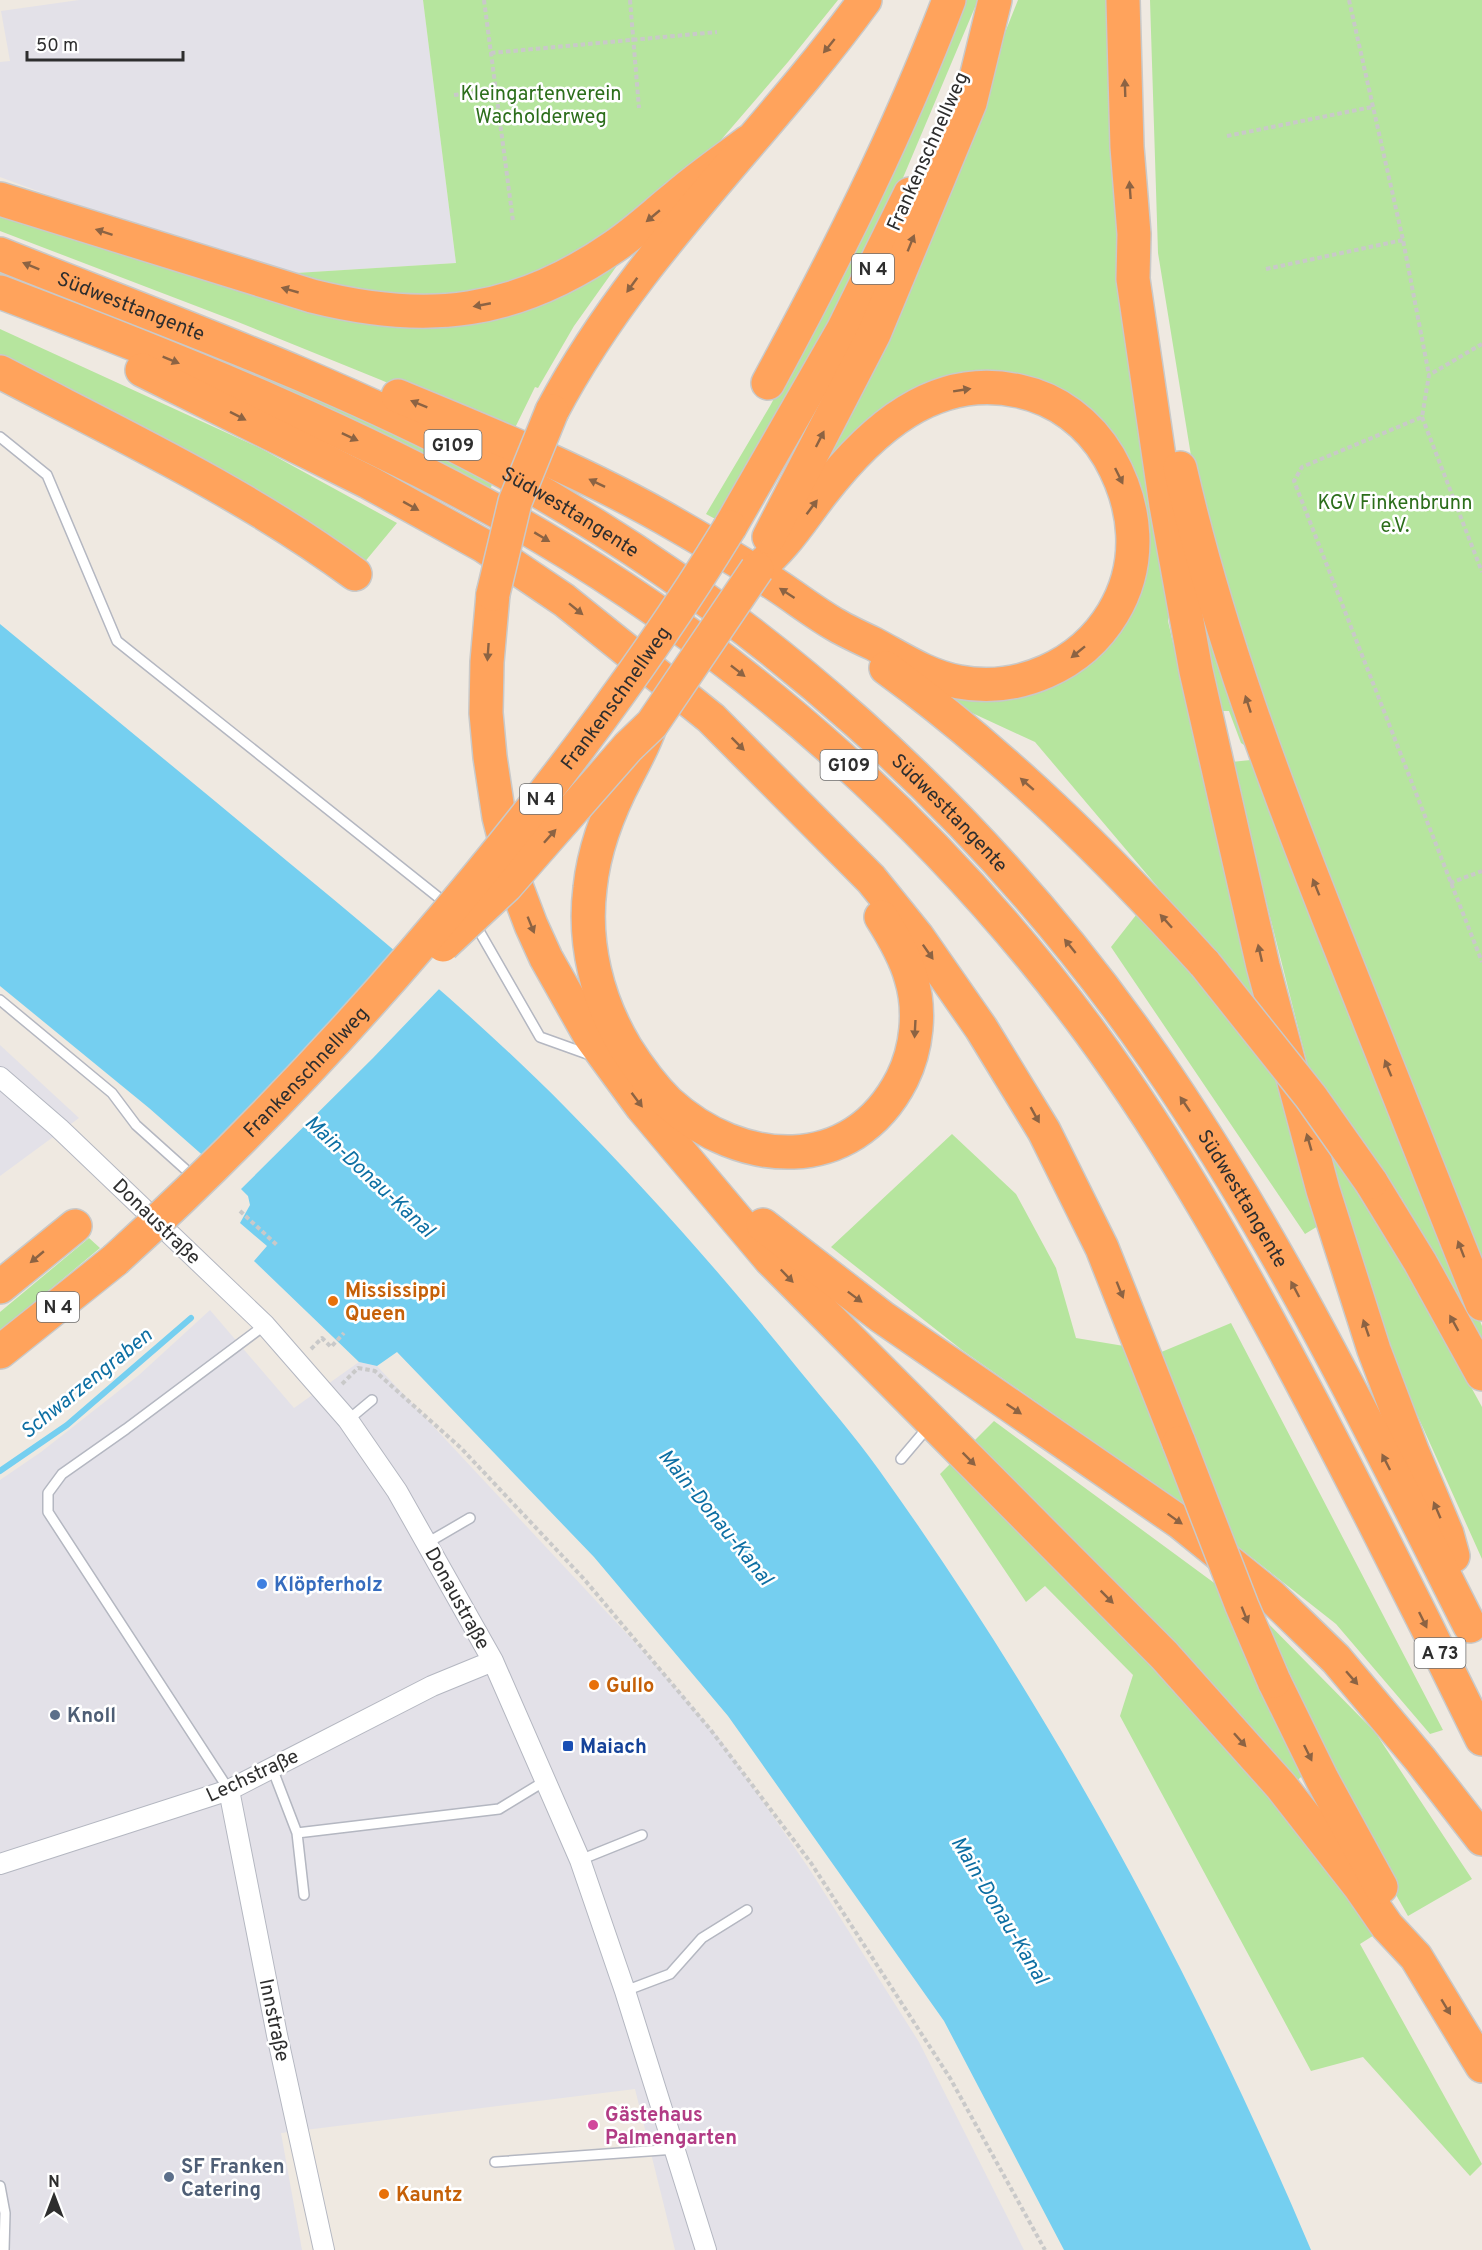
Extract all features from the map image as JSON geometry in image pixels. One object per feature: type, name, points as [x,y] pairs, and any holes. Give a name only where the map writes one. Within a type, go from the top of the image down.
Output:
[{"type":"highway","points":[[865,0],[646,265],[586,352],[552,411],[515,502],[493,594],[487,662],[486,713],[493,783],[507,852],[524,906],[546,958],[576,1012],[608,1062],[642,1107],[695,1167],[770,1259],[1196,1689],[1281,1786],[1360,1887],[1387,1926],[1416,1957]]},
{"type":"highway","name":"Frankenschnellweg","points":[[768,383],[866,192],[949,0]]},
{"type":"highway","points":[[766,556],[874,334],[970,103],[994,0]]},
{"type":"highway","name":"Frankenschnellweg","points":[[0,1352],[115,1260],[211,1171],[370,1004],[438,925],[575,755],[620,695],[730,527],[843,330],[911,191],[994,0]]},
{"type":"highway","points":[[1123,0],[1127,147],[1134,234],[1133,279],[1176,561],[1196,671],[1263,966],[1308,1138],[1342,1253],[1398,1416],[1447,1534],[1476,1639]]},
{"type":"highway","points":[[0,199],[312,296],[364,308],[435,312],[500,302],[531,293],[561,280],[617,245],[677,195],[748,142]]},
{"type":"highway","points":[[1134,234],[1146,279],[1178,460],[1225,637],[1282,800],[1482,1304]]},
{"type":"highway","name":"Südwesttangente","points":[[0,254],[203,333],[317,382],[450,444],[542,493],[688,587],[793,666],[875,737],[1009,873],[1125,1016],[1191,1113],[1284,1268],[1476,1639]]},
{"type":"highway","points":[[0,292],[105,353],[368,482],[484,546],[564,600],[695,704],[871,879],[917,936],[981,1028],[1025,1098],[1060,1161],[1102,1248],[1274,1681],[1322,1779],[1400,1918],[1416,1957],[1482,2066]]},
{"type":"highway","name":"Südwesttangente","points":[[0,292],[290,410],[461,492],[542,537],[672,623],[739,672],[838,755],[926,841],[1001,922],[1079,1018],[1139,1103],[1237,1262],[1397,1568]]},
{"type":"highway","points":[[203,333],[324,366],[463,422],[564,467],[669,521],[772,582],[836,625],[919,670],[962,682],[1012,682],[1034,677],[1060,666],[1082,649],[1103,628],[1124,589],[1131,565],[1133,529],[1131,509],[1125,488],[1103,447],[1077,419],[1036,394],[1007,388],[974,388],[935,396],[888,424],[859,450],[766,556],[652,724],[628,747],[565,820],[459,933],[370,1004]]},
{"type":"highway","points":[[0,372],[227,491],[294,532],[355,574]]},
{"type":"highway","points":[[836,625],[870,657],[960,725],[1056,809],[1112,864],[1205,964],[1311,1096],[1371,1182],[1420,1262],[1482,1374]]},
{"type":"highway","points":[[652,724],[641,753],[608,816],[596,856],[590,887],[587,920],[591,953],[601,995],[617,1032],[639,1068],[668,1101],[696,1124],[724,1139],[764,1152],[795,1153],[830,1146],[850,1137],[867,1124],[885,1106],[898,1086],[907,1069],[916,1034],[914,993],[902,954],[836,844]]},
{"type":"highway","points":[[695,1167],[781,1241],[873,1311],[1181,1523],[1271,1596],[1336,1659],[1420,1759],[1482,1839]]},
{"type":"highway","name":"N 4","points":[[0,1287],[75,1226]]},
{"type":"highway","name":"A 73","points":[[1397,1568],[1482,1739]]},
{"type":"street","name":"Donaustraße","points":[[0,1077],[172,1228],[265,1325],[328,1396],[348,1420],[397,1491],[493,1661],[580,1860],[625,1991],[706,2250]]},
{"type":"street","name":"Lechstraße","points":[[0,1864],[229,1790],[432,1686],[493,1661]]},
{"type":"street","name":"Innstraße","points":[[229,1790],[277,2035],[324,2250]]},
{"type":"lane","points":[[0,437],[47,475],[117,641],[478,929],[540,1037],[608,1062]]},
{"type":"lane","points":[[0,1000],[112,1093],[136,1125],[209,1190]]},
{"type":"lane","points":[[229,1790],[48,1512],[48,1493],[62,1474],[265,1325]]},
{"type":"lane","points":[[348,1420],[372,1400]]},
{"type":"lane","points":[[901,1459],[932,1422]]},
{"type":"lane","points":[[427,1543],[470,1518]]},
{"type":"lane","points":[[272,1768],[297,1833],[304,1895]]},
{"type":"lane","points":[[297,1833],[499,1809],[545,1781]]},
{"type":"lane","points":[[580,1860],[642,1835]]},
{"type":"lane","points":[[625,1991],[670,1974],[702,1938],[747,1910]]},
{"type":"lane","points":[[495,2162],[676,2149]]},
{"type":"lane","points":[[0,2186],[5,2213],[4,2250]]},
{"type":"path","points":[[484,0],[513,221]]},
{"type":"path","points":[[630,0],[639,108]]},
{"type":"path","points":[[1349,0],[1403,240],[1429,375],[1422,417],[1482,572]]},
{"type":"path","points":[[491,53],[717,32]]},
{"type":"path","points":[[454,95],[496,91]]},
{"type":"path","points":[[1227,136],[1372,107]]},
{"type":"path","points":[[1266,269],[1403,240]]},
{"type":"path","points":[[1429,375],[1482,344]]},
{"type":"path","points":[[1422,417],[1302,467],[1294,481],[1482,962]]},
{"type":"path","points":[[1450,883],[1482,871]]},
{"type":"path","points":[[240,1211],[278,1246]]},
{"type":"path","points":[[322,1338],[331,1347],[344,1333]]},
{"type":"path","points":[[328,1396],[358,1368],[375,1371],[461,1448],[584,1579],[710,1729],[811,1863],[950,2078],[1045,2250]]},
{"type":"shaded area","points":[[79,0],[423,0],[456,263],[264,275],[0,177],[0,62],[10,61],[1,11]]},
{"type":"shaded area","points":[[0,1045],[79,1118],[0,1176]]},
{"type":"shaded area","points":[[210,1310],[294,1408],[359,1362],[377,1366],[655,1664],[722,1742],[810,1870],[919,2042],[1024,2250],[675,2250],[635,2089],[281,2133],[302,2250],[0,2250],[0,1480],[41,1452],[139,1375]]},
{"type":"green space","name":"Kleingartenverein Wacholderweg","points":[[423,0],[838,0],[714,148],[572,265],[431,305],[264,275],[456,263]]},
{"type":"green space","points":[[962,0],[978,0],[897,192],[860,270],[719,521],[706,514],[770,406],[811,330]]},
{"type":"green space","points":[[1018,0],[1112,0],[1169,571],[1168,621],[1255,1002],[1035,742],[929,693],[1108,635],[1126,470],[998,378],[831,469],[820,465],[957,153]]},
{"type":"green space","name":"KGV Finkenbrunn e.V.","points":[[1150,0],[1482,0],[1482,1266],[1277,751],[1201,517],[1158,253]]},
{"type":"green space","points":[[0,209],[375,319],[610,259],[616,267],[574,326],[538,388],[535,387],[511,436],[238,322],[0,231]]},
{"type":"green space","points":[[0,266],[331,402],[493,482],[488,495],[0,281]]},
{"type":"green space","points":[[0,329],[260,448],[397,523],[363,564],[0,362]]},
{"type":"green space","points":[[1179,504],[1255,752],[1241,743],[1229,711],[1221,711]]},
{"type":"green space","points":[[1251,760],[1333,952],[1482,1326],[1482,1356],[1394,1199],[1403,1200],[1308,1067],[1231,762]]},
{"type":"green space","points":[[1140,910],[1282,1083],[1323,1223],[1305,1234],[1111,947]]},
{"type":"green space","points":[[952,1134],[1016,1194],[1056,1268],[1076,1338],[1130,1347],[1185,1506],[962,1350],[831,1247]]},
{"type":"green space","points":[[1320,1134],[1418,1290],[1482,1407],[1482,1559],[1402,1381]]},
{"type":"green space","points":[[89,1238],[100,1248],[0,1331],[0,1312]]},
{"type":"green space","points":[[1231,1323],[1443,1730],[1430,1734],[1336,1624],[1232,1542],[1159,1353]]},
{"type":"green space","points":[[994,1421],[1217,1585],[1307,1772],[1293,1784],[970,1445]]},
{"type":"green space","points":[[952,1462],[1154,1659],[1313,1841],[1379,1932],[1360,1944],[1482,2164],[1470,2176],[1363,2057],[1311,2071],[1120,1716],[1133,1675],[1045,1586],[1026,1602],[940,1474]]},
{"type":"green space","points":[[1261,1616],[1375,1732],[1472,1879],[1408,1916],[1323,1766]]},
{"type":"water","name":"Main-Donau-Kanal","points":[[0,624],[395,951],[533,1075],[597,1139],[686,1236],[850,1432],[942,1561],[1061,1750],[1169,1946],[1219,2046],[1311,2250],[1064,2250],[944,2021],[728,1716],[594,1557],[397,1352],[377,1366],[359,1362],[254,1261],[267,1246],[240,1223],[250,1205],[248,1196],[149,1108],[0,986]]},
{"type":"pier","points":[[400,951],[441,987],[239,1191],[200,1157],[227,1133]]},
{"type":"waterway","name":"Schwarzengraben","points":[[0,1471],[67,1425],[191,1318]]},
{"type":"place","name":"Mississippi Queen","points":[[333,1301]]},
{"type":"place","name":"Klöpferholz","points":[[262,1584]]},
{"type":"place","name":"Gullo","points":[[594,1685]]},
{"type":"place","name":"Knoll","points":[[55,1715]]},
{"type":"place","name":"Maiach","points":[[568,1746]]},
{"type":"place","name":"Gästehaus Palmengarten","points":[[593,2125]]},
{"type":"place","name":"SF Franken Catering","points":[[169,2177]]},
{"type":"place","name":"Kauntz","points":[[384,2194]]}]
